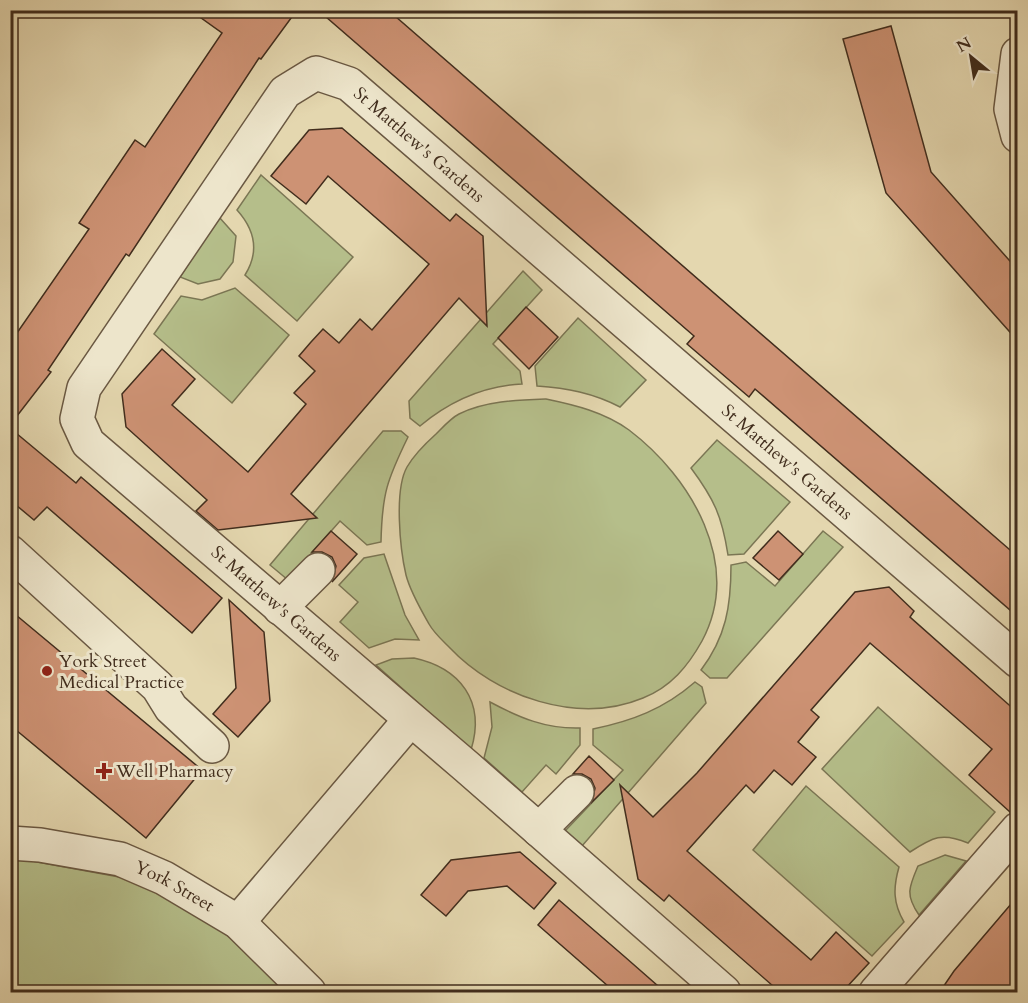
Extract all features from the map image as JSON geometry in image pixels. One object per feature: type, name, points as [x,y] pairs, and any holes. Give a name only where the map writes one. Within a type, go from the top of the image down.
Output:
[{"type":"street","points":[[1017,54],[1011,109],[1017,136]]},
{"type":"street","name":"St Matthew's Gardens","points":[[724,993],[539,830],[88,443],[77,418],[84,388],[285,92],[316,73],[349,84],[1017,661]]},
{"type":"street","points":[[10,552],[158,687],[171,708],[212,746]]},
{"type":"street","points":[[280,608],[318,570]]},
{"type":"street","points":[[238,922],[410,720]]},
{"type":"street","points":[[539,830],[577,792]]},
{"type":"street","points":[[876,993],[1017,829]]},
{"type":"street","name":"York Street","points":[[10,843],[40,845],[120,860],[164,878],[238,922],[309,993]]},
{"type":"green space","points":[[261,175],[353,257],[297,321],[245,275],[253,258],[254,249],[248,225],[237,210]]},
{"type":"green space","points":[[219,217],[236,236],[233,262],[220,279],[198,284],[180,277]]},
{"type":"green space","points":[[523,271],[542,290],[493,344],[520,371],[522,384],[494,388],[468,396],[443,409],[420,426],[410,418],[409,401]]},
{"type":"green space","points":[[235,288],[289,335],[232,403],[154,334],[181,296],[202,300]]},
{"type":"green space","points":[[578,318],[646,380],[620,407],[580,392],[537,386],[535,366]]},
{"type":"green space","points":[[546,399],[610,418],[652,449],[690,497],[704,524],[713,553],[717,582],[713,612],[697,650],[678,675],[662,688],[643,698],[618,706],[565,707],[514,692],[490,680],[468,665],[433,630],[416,600],[406,575],[400,535],[399,504],[403,477],[413,458],[459,414],[490,404]]},
{"type":"green space","points":[[383,431],[401,431],[408,437],[395,465],[384,499],[381,542],[367,545],[340,521],[288,580],[270,565]]},
{"type":"green space","points":[[717,440],[790,502],[744,554],[728,555],[716,508],[691,468]]},
{"type":"green space","points":[[823,531],[843,547],[727,678],[710,678],[701,670],[716,645],[725,620],[730,594],[731,565],[746,562],[775,586]]},
{"type":"green space","points":[[384,554],[405,615],[419,640],[395,639],[369,648],[340,622],[358,602],[339,585],[364,558]]},
{"type":"green space","points":[[414,658],[444,670],[465,689],[472,702],[475,716],[475,732],[471,750],[376,665],[392,659]]},
{"type":"green space","points":[[695,682],[702,687],[706,703],[582,846],[565,831],[623,770],[593,745],[593,729],[647,713],[671,700]]},
{"type":"green space","points":[[490,702],[512,713],[544,724],[580,728],[580,745],[556,774],[546,765],[522,792],[484,758],[492,727]]},
{"type":"green space","points":[[878,707],[995,812],[968,843],[944,837],[925,843],[910,852],[822,769]]},
{"type":"green space","points":[[806,786],[899,867],[895,895],[904,922],[872,956],[753,850]]},
{"type":"green space","points":[[945,855],[966,861],[919,915],[910,896],[912,880],[918,866]]},
{"type":"green space","points":[[10,857],[152,883],[232,930],[291,992],[11,992]]},
{"type":"building","points":[[190,10],[297,10],[261,59],[259,58],[129,256],[126,254],[48,370],[51,372],[10,425],[10,343],[89,229],[79,223],[135,140],[145,147],[222,33]]},
{"type":"building","points":[[318,10],[388,10],[1017,556],[1017,616],[755,389],[749,397],[687,344],[694,336]]},
{"type":"building","points":[[891,26],[931,172],[1017,269],[1017,340],[886,193],[843,39]]},
{"type":"building","points":[[342,128],[450,221],[456,214],[483,236],[487,326],[459,298],[291,494],[317,518],[218,530],[196,511],[207,500],[126,427],[122,394],[162,349],[195,379],[172,405],[248,472],[306,404],[294,393],[315,371],[299,356],[311,342],[323,329],[339,343],[360,319],[372,330],[429,264],[328,176],[306,204],[271,176],[309,130]]},
{"type":"building","points":[[526,307],[558,337],[529,369],[498,338]]},
{"type":"building","points":[[10,428],[76,483],[81,477],[222,598],[192,633],[47,507],[34,520],[10,500]]},
{"type":"building","points":[[331,531],[357,554],[332,582],[336,566],[332,557],[322,552],[312,552]]},
{"type":"building","points":[[778,531],[803,554],[779,580],[753,558]]},
{"type":"building","points":[[889,587],[914,611],[910,617],[1017,712],[1017,811],[1010,812],[969,775],[992,749],[870,643],[811,710],[819,717],[798,742],[816,757],[792,785],[774,770],[754,793],[746,785],[687,851],[811,960],[836,932],[869,963],[845,989],[849,993],[781,993],[669,895],[664,901],[638,879],[620,785],[653,817],[697,773],[855,592]]},
{"type":"building","points":[[229,600],[264,632],[270,701],[238,737],[213,714],[236,688]]},
{"type":"building","name":"York Street Medical Practice","points":[[10,610],[202,770],[146,838],[10,725]]},
{"type":"building","points":[[589,756],[614,780],[592,802],[595,788],[591,779],[582,774],[573,774]]},
{"type":"building","points":[[520,852],[556,883],[534,909],[507,886],[468,891],[446,916],[421,895],[451,860]]},
{"type":"building","points":[[1017,897],[1017,993],[939,993],[954,971]]},
{"type":"building","points":[[559,900],[666,993],[616,993],[538,925]]},
{"type":"place","name":"York Street Medical Practice","points":[[47,671]]},
{"type":"place","name":"Well Pharmacy","points":[[104,771]]}]
